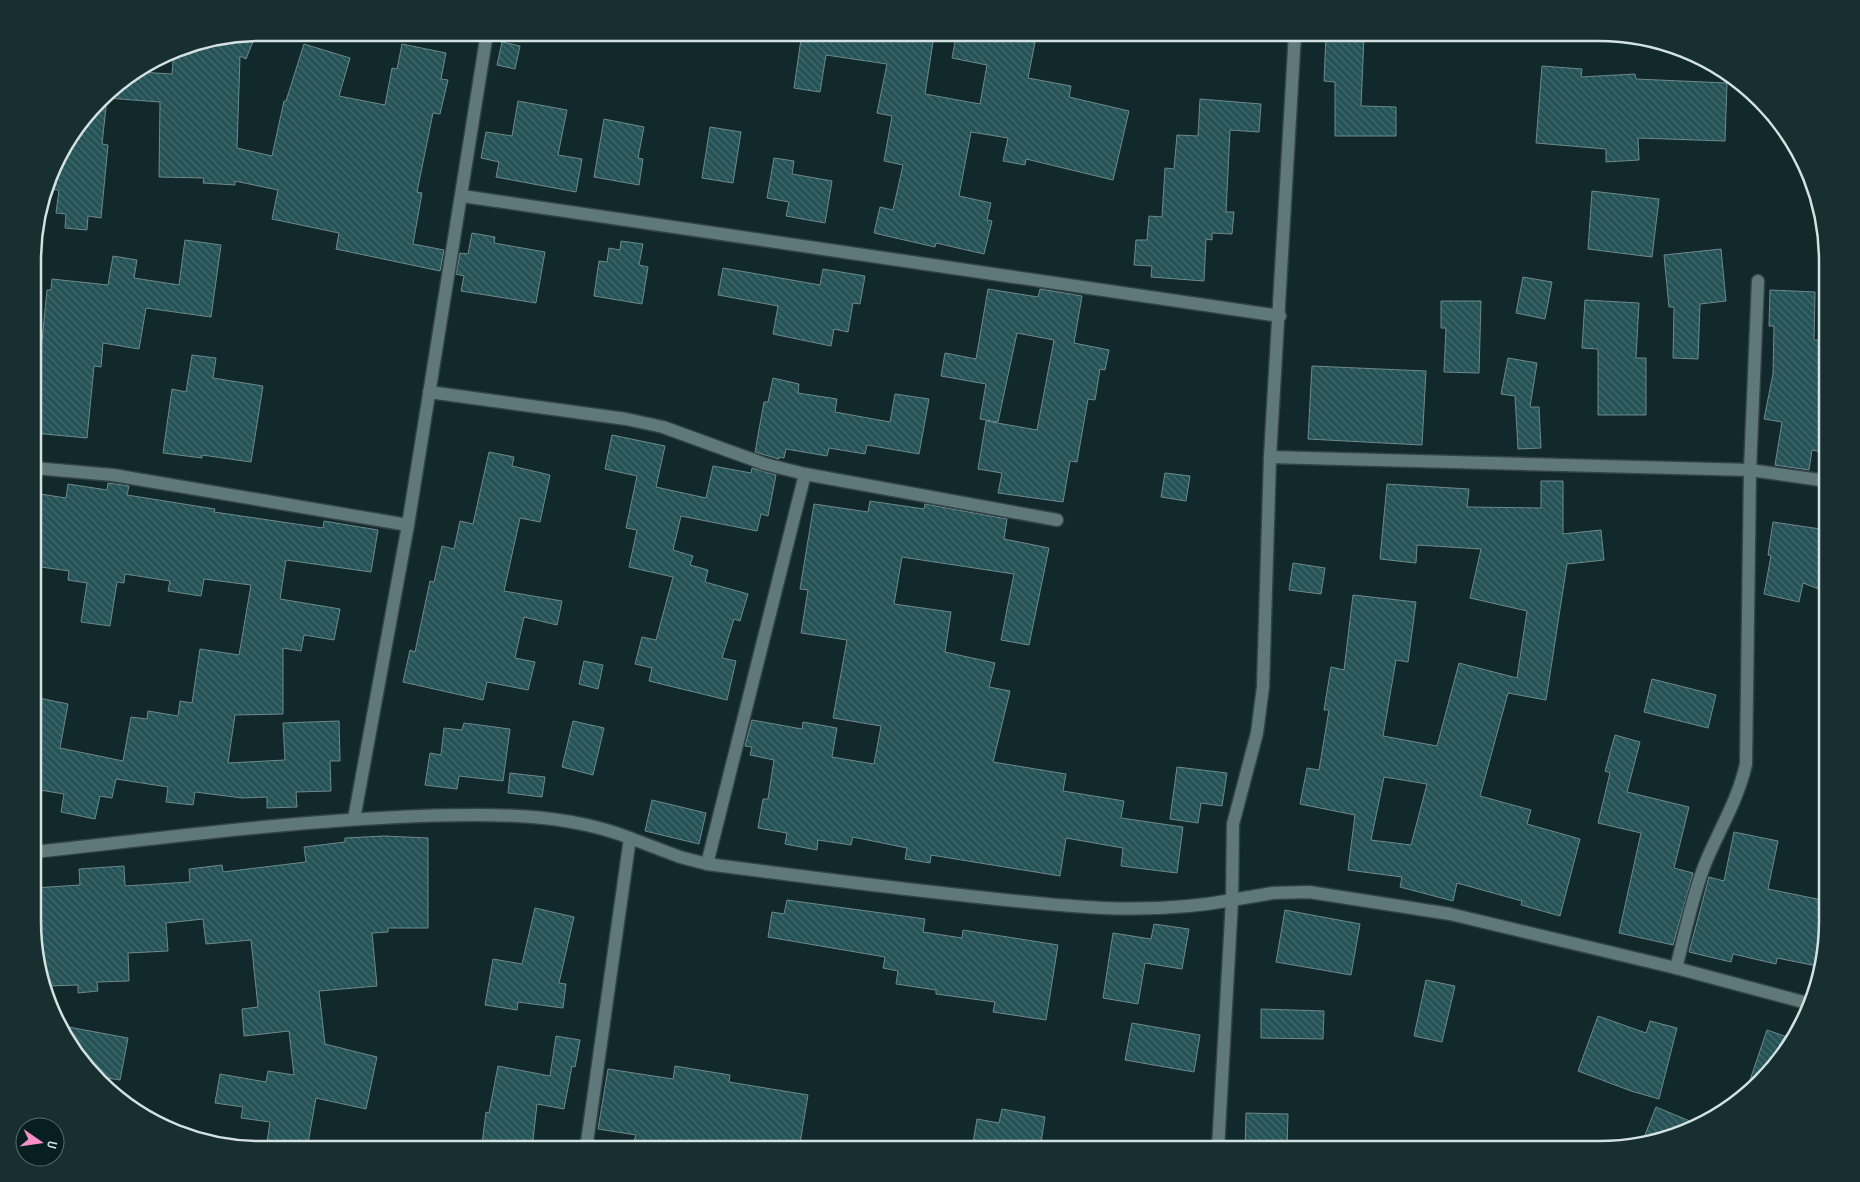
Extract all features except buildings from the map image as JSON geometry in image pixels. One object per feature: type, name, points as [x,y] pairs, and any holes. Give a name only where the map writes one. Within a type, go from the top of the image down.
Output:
[{"type":"street","points":[[354,819],[408,525],[486,41]]},
{"type":"street","points":[[1218,1141],[1232,900],[1233,824],[1257,733],[1263,687],[1270,457],[1280,316],[1295,41]]},
{"type":"street","points":[[462,196],[1280,316]]},
{"type":"street","points":[[1676,968],[1698,884],[1712,848],[1736,798],[1746,764],[1750,470],[1758,281]]},
{"type":"street","points":[[429,392],[626,419],[663,427],[765,464],[805,474],[1057,520]]},
{"type":"street","points":[[1270,457],[1750,470],[1819,479]]},
{"type":"street","points":[[41,469],[113,475],[408,525]]},
{"type":"street","points":[[707,864],[805,474]]},
{"type":"street","points":[[41,851],[354,819],[526,816],[569,820],[604,828],[680,857],[707,864],[991,899],[1112,908],[1174,908],[1273,893],[1300,892],[1364,899],[1450,914],[1676,968],[1803,1002]]},
{"type":"street","points":[[587,1141],[630,838]]}]
